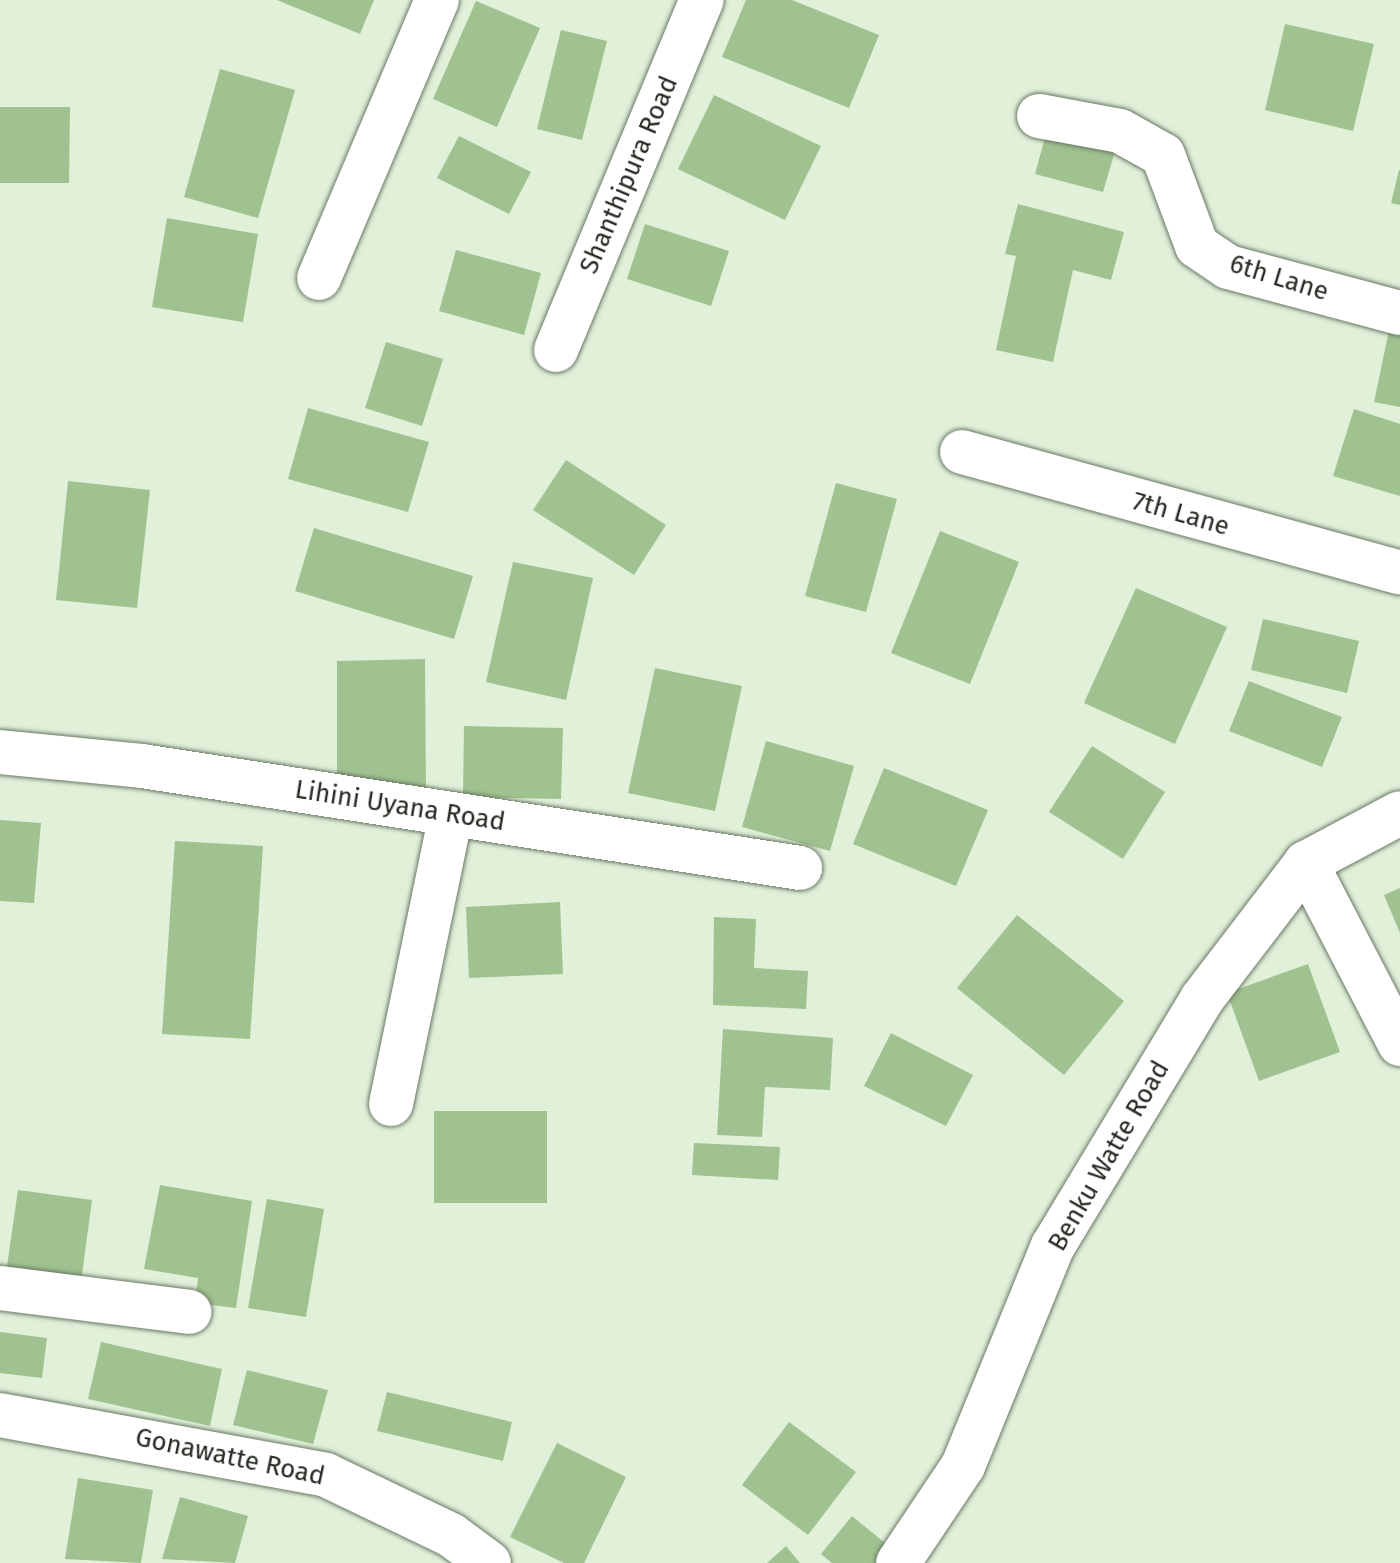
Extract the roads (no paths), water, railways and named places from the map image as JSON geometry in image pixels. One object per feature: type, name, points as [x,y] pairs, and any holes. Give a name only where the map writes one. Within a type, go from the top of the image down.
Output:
[{"type":"street","points":[[319,278],[437,0]]},
{"type":"street","name":"Shanthipura Road","points":[[556,350],[702,0]]},
{"type":"street","name":"6th Lane","points":[[1039,116],[1120,131],[1163,155],[1197,246],[1228,267],[1400,313]]},
{"type":"street","name":"7th Lane","points":[[962,452],[1400,573]]},
{"type":"street","name":"Lihini Uyana Road","points":[[0,752],[142,766],[800,868]]},
{"type":"street","name":"Benku Watte Road","points":[[898,1563],[963,1466],[1053,1246],[1202,999],[1306,863],[1400,813]]},
{"type":"street","points":[[391,1104],[451,814]]},
{"type":"street","points":[[1306,863],[1400,1044]]},
{"type":"street","points":[[0,1288],[189,1312]]},
{"type":"street","name":"Gonawatte Road","points":[[0,1415],[326,1475],[451,1535],[489,1563]]}]
